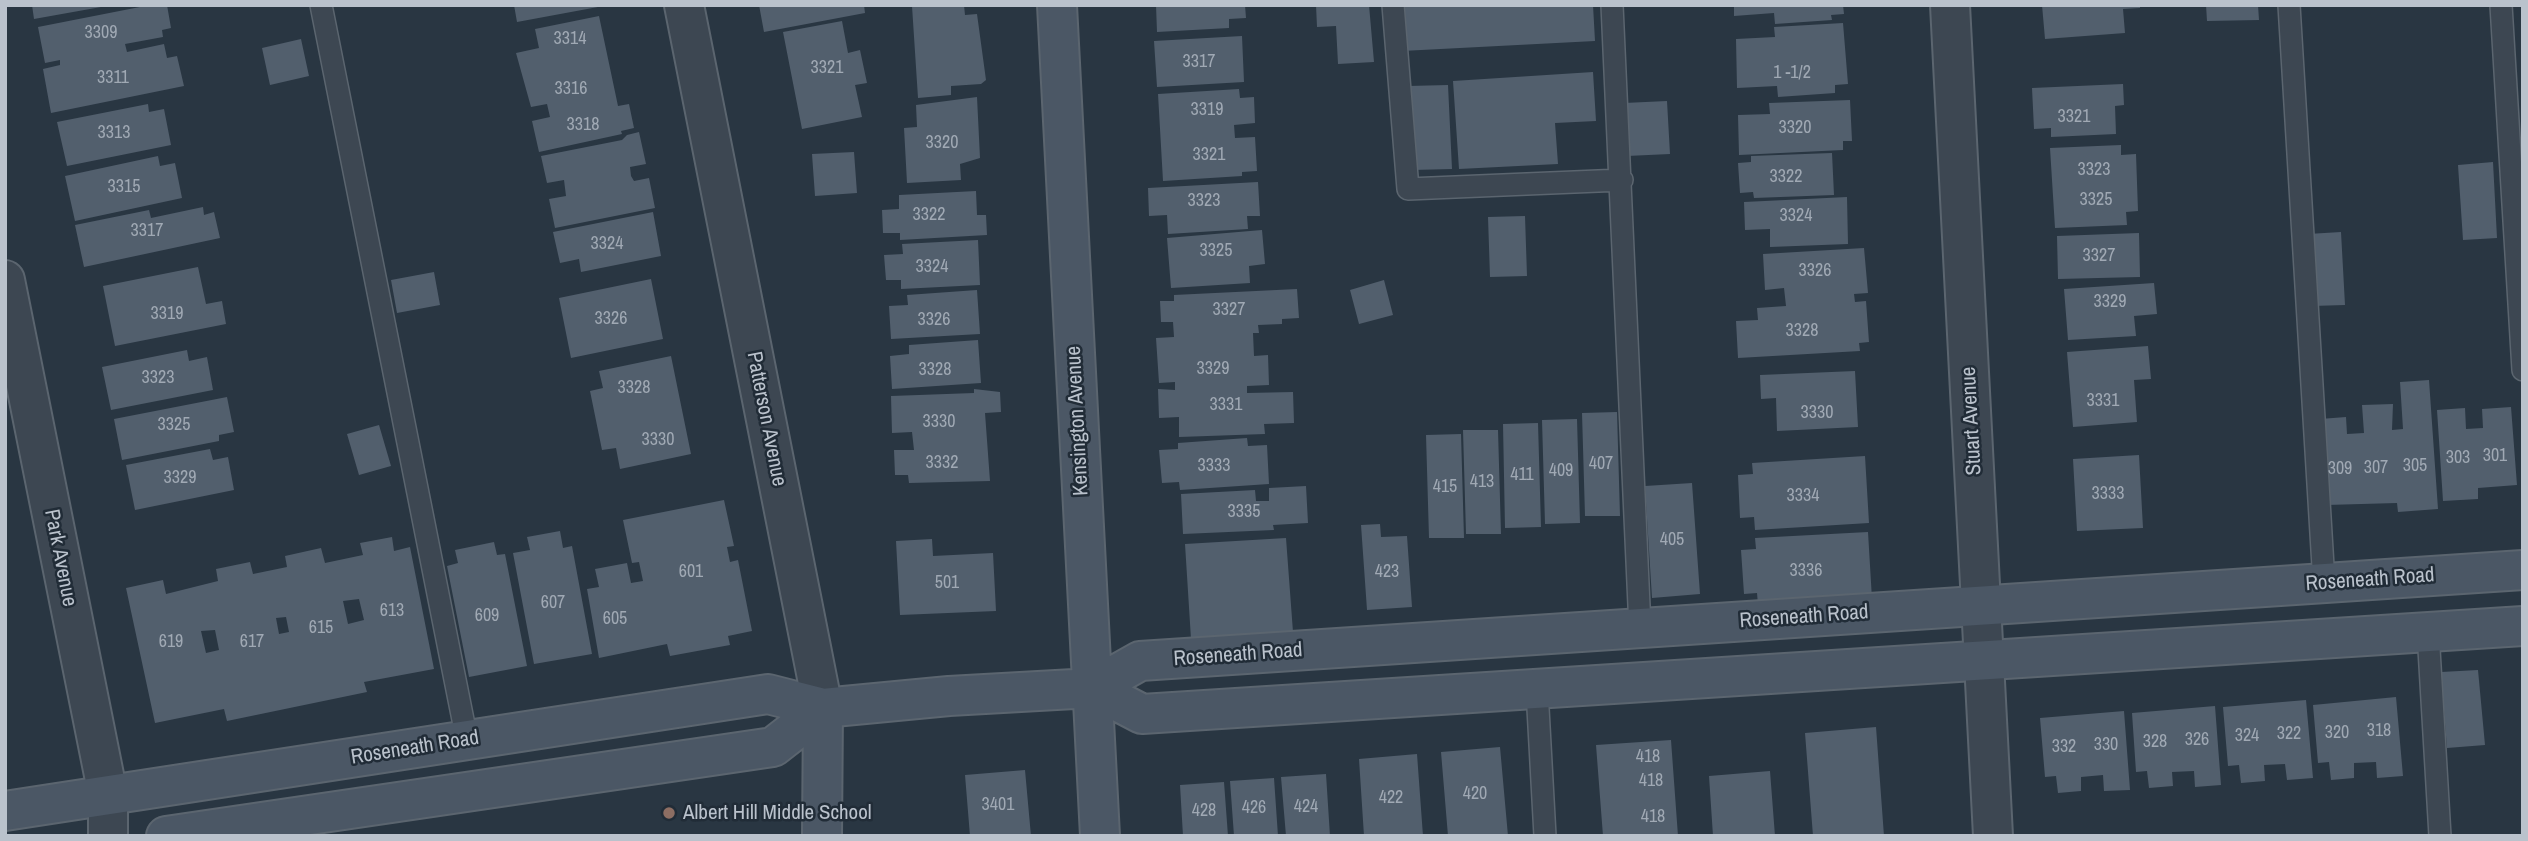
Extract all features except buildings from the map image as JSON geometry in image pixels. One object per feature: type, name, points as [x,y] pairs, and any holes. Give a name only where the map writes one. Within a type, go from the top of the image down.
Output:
[{"type":"street","name":"Patterson Avenue","points":[[684,5],[823,708],[822,836]]},
{"type":"street","name":"Kensington Avenue","points":[[1057,5],[1100,836]]},
{"type":"street","name":"Stuart Avenue","points":[[1950,5],[1993,836]]},
{"type":"street","name":"Park Avenue","points":[[5,280],[108,795],[108,836]]},
{"type":"street","name":"Roseneath Road","points":[[5,811],[768,694],[823,708],[948,696],[1092,688],[1140,662],[2523,570]]},
{"type":"street","points":[[1092,688],[1142,714],[2523,626]]},
{"type":"street","points":[[166,836],[773,747],[823,708]]},
{"type":"lane","points":[[321,5],[467,740]]},
{"type":"lane","points":[[1393,5],[1408,188],[1622,180]]},
{"type":"lane","points":[[1612,5],[1622,180],[1640,628]]},
{"type":"lane","points":[[2289,5],[2324,583]]},
{"type":"lane","points":[[2501,5],[2523,370]]},
{"type":"lane","points":[[2428,632],[2440,836]]},
{"type":"lane","points":[[1537,690],[1545,836]]},
{"type":"place","name":"Albert Hill Middle School","points":[[669,813]]}]
